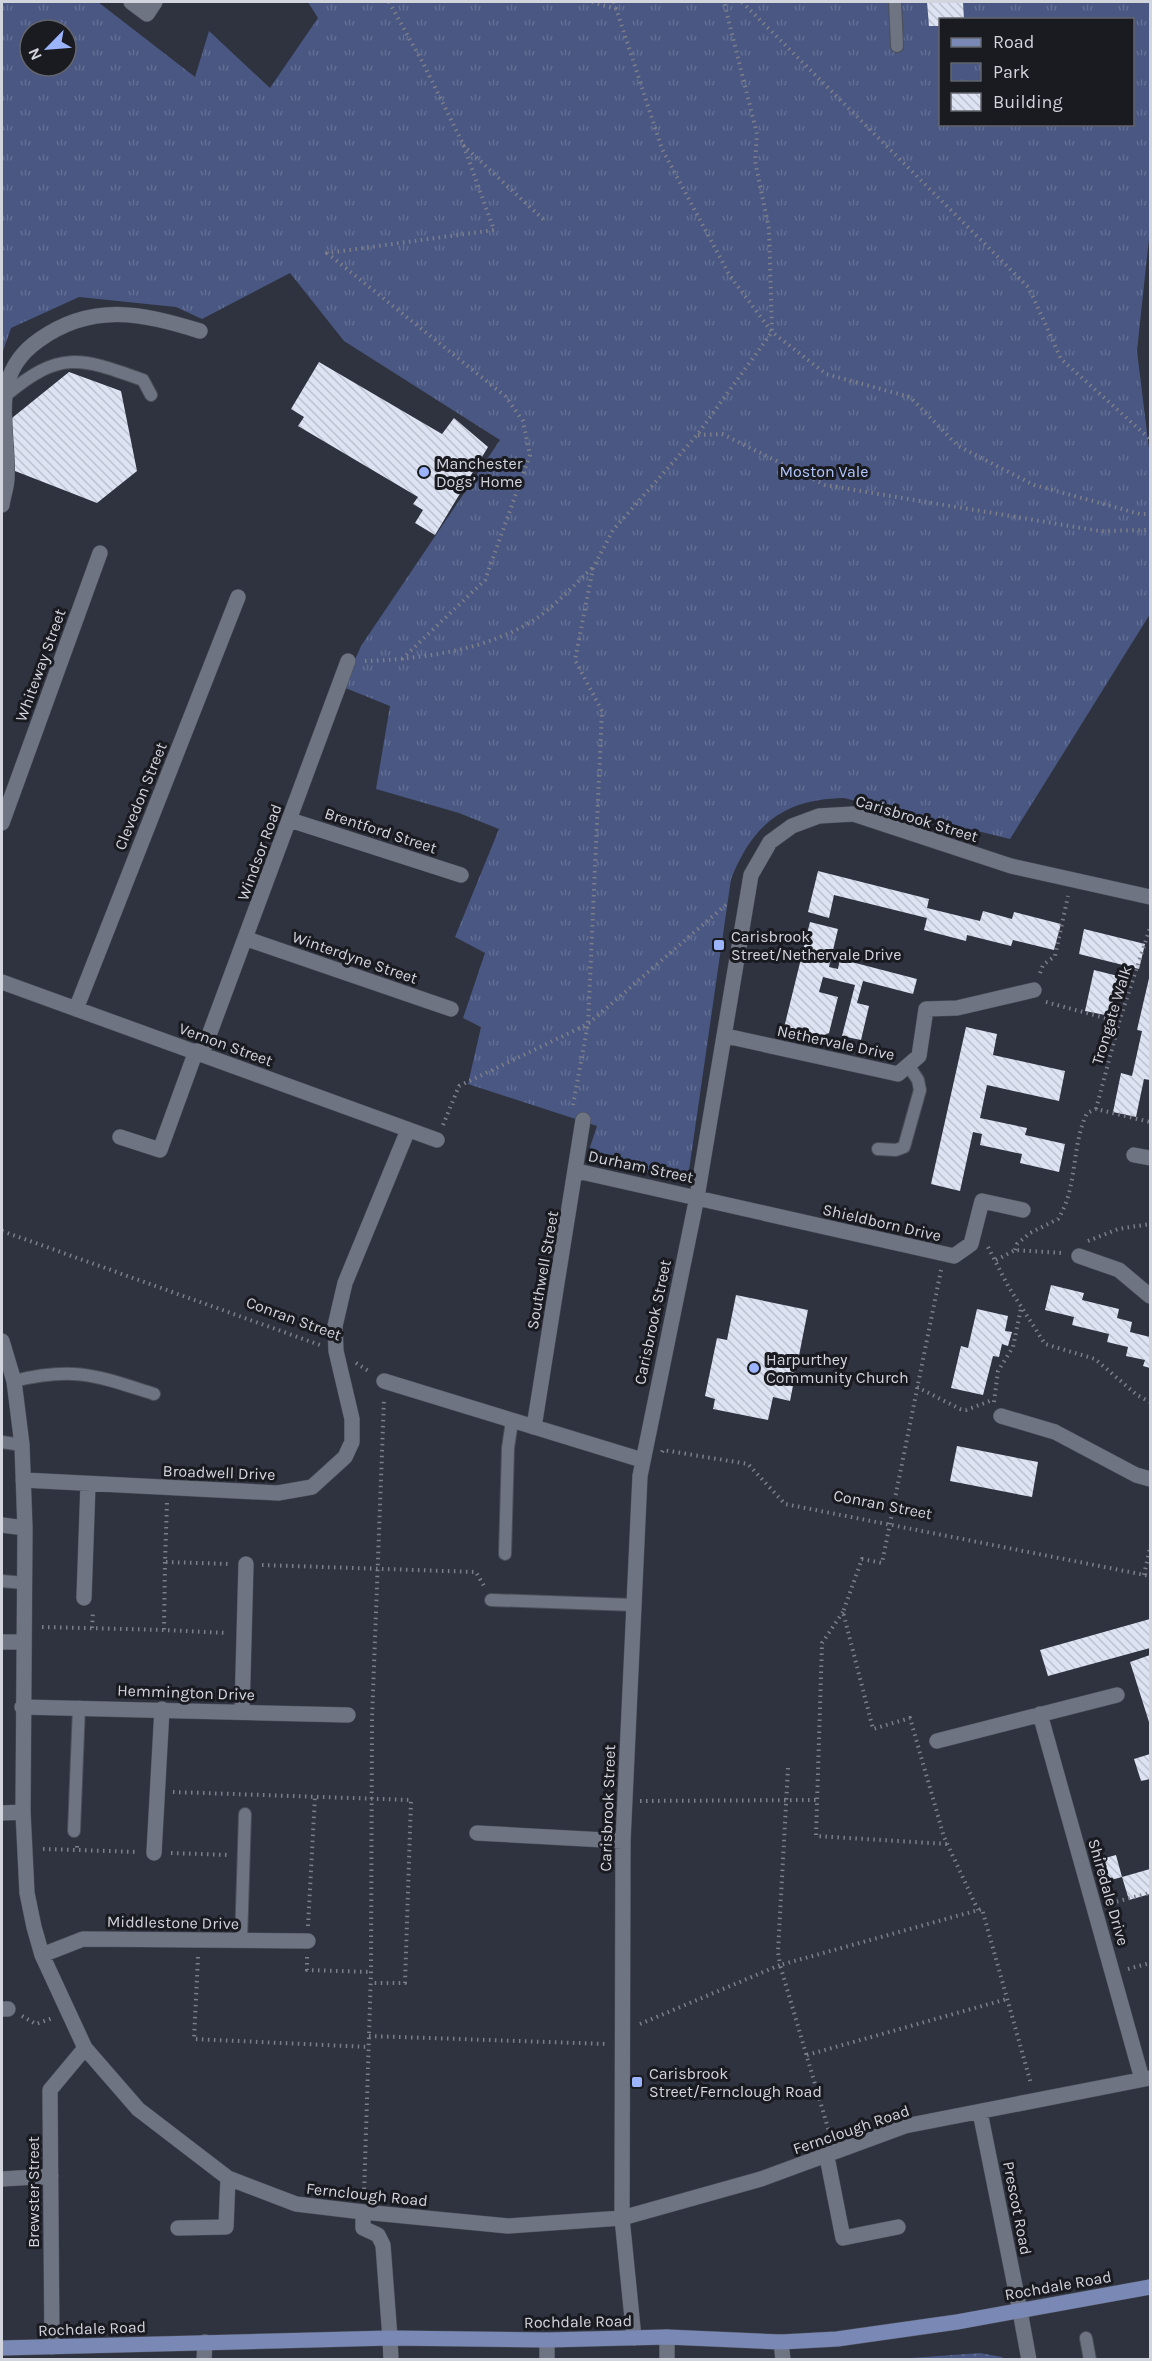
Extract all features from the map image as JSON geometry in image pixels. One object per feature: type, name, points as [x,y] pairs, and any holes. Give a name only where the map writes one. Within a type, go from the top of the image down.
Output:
[{"type":"main road","name":"Rochdale Road","points":[[2,2348],[390,2338],[547,2340],[667,2337],[782,2342],[837,2339],[1020,2311],[1150,2287]]},
{"type":"street","points":[[131,2],[151,8]]},
{"type":"street","points":[[2,505],[7,478],[5,396],[11,368],[32,345],[53,330],[88,315],[136,315],[200,331]]},
{"type":"street","name":"Whiteway Street","points":[[2,823],[100,553]]},
{"type":"street","name":"Clevedon Street","points":[[75,1009],[238,597]]},
{"type":"street","name":"Windsor Road","points":[[120,1137],[159,1150],[247,939],[348,661]]},
{"type":"street","name":"Carisbrook Street","points":[[634,2338],[622,2218],[623,1841],[642,1460],[697,1197],[726,1036],[751,875],[770,842],[805,820],[834,814],[853,814],[1011,866],[1150,897]]},
{"type":"street","name":"Brentford Street","points":[[290,820],[461,874]]},
{"type":"street","name":"Winterdyne Street","points":[[247,939],[451,1009]]},
{"type":"street","name":"Vernon Street","points":[[2,982],[437,1140]]},
{"type":"street","name":"Nethervale Drive","points":[[726,1036],[898,1074],[919,1056],[926,1009],[957,1008],[1034,990]]},
{"type":"street","name":"Southwell Street","points":[[534,1427],[577,1171],[583,1120]]},
{"type":"street","name":"Broadwell Drive","points":[[23,1480],[278,1493],[312,1487],[345,1457],[352,1442],[352,1419],[336,1351],[335,1326],[345,1283],[408,1130]]},
{"type":"street","points":[[1134,1155],[1150,1158]]},
{"type":"street","name":"Durham Street","points":[[577,1171],[697,1197]]},
{"type":"street","name":"Shieldborn Drive","points":[[697,1197],[954,1256],[971,1244],[981,1201],[1023,1210]]},
{"type":"street","points":[[1075,1256],[1119,1270],[1150,1296]]},
{"type":"street","name":"Fernclough Road","points":[[2,1341],[14,1381],[22,1445],[25,1528],[22,1707],[24,1849],[27,1893],[42,1955],[66,2012],[85,2048],[138,2109],[228,2178],[296,2204],[363,2212],[508,2226],[622,2218],[761,2179],[905,2126],[1146,2079]]},
{"type":"street","points":[[384,1381],[642,1460]]},
{"type":"street","points":[[1001,1416],[1055,1432],[1136,1475],[1150,1479]]},
{"type":"street","points":[[84,1598],[88,1484]]},
{"type":"street","points":[[2,1525],[25,1528]]},
{"type":"street","points":[[242,1712],[246,1564]]},
{"type":"street","points":[[2,1642],[23,1634]]},
{"type":"street","points":[[937,1741],[1118,1695]]},
{"type":"street","name":"Hemmington Drive","points":[[22,1707],[348,1716]]},
{"type":"street","points":[[154,1853],[162,1710]]},
{"type":"street","name":"Shiredale Drive","points":[[1040,1714],[1094,1908],[1146,2079]]},
{"type":"street","points":[[2,1813],[23,1812]]},
{"type":"street","points":[[477,1833],[623,1841]]},
{"type":"street","name":"Middlestone Drive","points":[[42,1955],[83,1939],[308,1941]]},
{"type":"street","name":"Brewster Street","points":[[52,2347],[51,2090],[85,2048]]},
{"type":"street","name":"Prescot Road","points":[[980,2112],[1029,2360]]},
{"type":"street","points":[[831,2155],[843,2238],[898,2227]]},
{"type":"street","points":[[2,2179],[51,2176]]},
{"type":"street","points":[[178,2228],[226,2227],[228,2178]]},
{"type":"street","points":[[363,2212],[363,2228],[378,2235],[383,2245],[391,2360]]},
{"type":"street","points":[[667,2337],[667,2360]]},
{"type":"street","points":[[547,2340],[547,2360]]},
{"type":"street","points":[[204,2360],[205,2342]]},
{"type":"street","points":[[782,2342],[783,2360]]},
{"type":"lane","points":[[895,2],[897,46]]},
{"type":"lane","points":[[5,396],[43,370],[62,363],[82,360],[142,380],[151,395]]},
{"type":"lane","points":[[878,1149],[896,1150],[904,1147],[920,1090],[918,1080],[908,1065]]},
{"type":"lane","points":[[14,1381],[40,1374],[92,1374],[154,1394]]},
{"type":"lane","points":[[505,1554],[512,1421]]},
{"type":"lane","points":[[2,1442],[22,1445]]},
{"type":"lane","points":[[2,1581],[24,1583]]},
{"type":"lane","points":[[491,1600],[634,1605]]},
{"type":"lane","points":[[74,1831],[79,1707]]},
{"type":"lane","points":[[241,1941],[245,1814]]},
{"type":"lane","points":[[1086,2338],[1090,2360]]},
{"type":"path","points":[[389,2],[423,63],[463,144],[494,230],[327,253],[505,396],[524,422],[530,455],[484,580],[401,660]]},
{"type":"path","points":[[592,2],[616,9]]},
{"type":"path","points":[[614,2],[662,149],[730,276],[772,332],[826,374],[910,398],[958,446],[1035,484],[1140,514],[1150,514]]},
{"type":"path","points":[[583,1120],[572,1110],[588,1024],[602,711],[574,660],[593,568],[613,530],[697,435],[772,332],[770,229],[755,161],[757,134],[724,2]]},
{"type":"path","points":[[742,2],[1029,288],[1061,358],[1150,439]]},
{"type":"path","points":[[463,144],[544,220]]},
{"type":"path","points":[[697,435],[722,434],[825,485],[1100,531],[1150,530]]},
{"type":"path","points":[[348,661],[401,660],[486,643],[537,618],[593,568]]},
{"type":"path","points":[[1071,881],[1055,956],[1043,965],[1034,990],[1048,1003],[1120,1022]]},
{"type":"path","points":[[437,1140],[459,1086],[588,1024],[734,899],[746,900]]},
{"type":"path","name":"Trongate Walk","points":[[1015,1250],[1017,1244],[1025,1237],[1058,1219],[1061,1215],[1084,1119],[1087,1113],[1096,1109],[1120,1022],[1150,928]]},
{"type":"path","points":[[1096,1109],[1150,1122]]},
{"type":"path","points":[[996,1260],[1015,1250],[1046,1250],[1075,1256],[1101,1235],[1127,1227],[1150,1224]]},
{"type":"path","name":"Conran Street","points":[[2,1231],[336,1351],[384,1381]]},
{"type":"path","points":[[974,1231],[981,1236],[1021,1307],[1046,1344],[1095,1359],[1137,1395],[1150,1402]]},
{"type":"path","points":[[945,1254],[882,1563],[862,1559],[843,1612],[822,1643],[816,1836],[946,1844]]},
{"type":"path","points":[[1001,1416],[993,1400],[998,1371],[1013,1347],[1021,1307]]},
{"type":"path","points":[[363,2212],[371,1983],[377,1568],[384,1381]]},
{"type":"path","points":[[917,1387],[938,1396],[954,1407],[966,1410],[993,1400]]},
{"type":"path","name":"Conran Street","points":[[660,1459],[663,1450],[748,1464],[784,1504],[1150,1576]]},
{"type":"path","points":[[164,1630],[168,1489]]},
{"type":"path","points":[[1144,1575],[1150,1548]]},
{"type":"path","points":[[165,1562],[476,1572],[491,1600]]},
{"type":"path","points":[[843,1612],[873,1729],[910,1718],[946,1844],[978,1910]]},
{"type":"path","points":[[23,1634],[164,1630],[243,1633]]},
{"type":"path","points":[[788,1768],[778,1952],[807,2055],[831,2155]]},
{"type":"path","points":[[157,1791],[411,1800],[405,1983],[371,1983]]},
{"type":"path","points":[[315,1797],[307,1970],[371,1972]]},
{"type":"path","points":[[624,1801],[817,1800]]},
{"type":"path","points":[[24,1849],[77,1850]]},
{"type":"path","points":[[1094,1908],[1150,1893]]},
{"type":"path","points":[[369,2036],[622,2038],[780,1965],[982,1909],[1036,2101]]},
{"type":"path","points":[[199,1940],[194,2039],[369,2047]]},
{"type":"path","points":[[807,2055],[1007,1998]]},
{"type":"path","points":[[5,2009],[36,2024],[66,2012]]},
{"type":"green space","name":"Moston Vale","points":[[2,2],[98,2],[195,77],[209,31],[270,88],[318,18],[308,2],[1150,2],[1150,229],[1137,351],[1150,457],[1150,614],[1010,839],[844,798],[804,803],[773,818],[761,829],[750,843],[731,879],[687,1184],[587,1156],[597,1126],[468,1084],[481,1027],[463,1018],[485,953],[455,937],[499,829],[459,813],[376,789],[390,706],[343,687],[361,646],[500,440],[344,341],[290,273],[202,319],[176,307],[79,297],[11,328],[2,354]]},
{"type":"green space","points":[[980,2353],[1003,2359],[897,2359]]},
{"type":"building","points":[[927,2],[963,2],[964,18],[939,18],[939,26],[929,26]]},
{"type":"building","name":"Manchester Dogs’ Home","points":[[319,362],[442,434],[454,418],[488,447],[435,535],[415,523],[423,510],[413,504],[418,497],[298,426],[304,417],[291,409]]},
{"type":"building","points":[[69,372],[121,391],[137,471],[97,503],[15,471],[7,422]]},
{"type":"building","points":[[818,871],[929,899],[927,908],[980,921],[983,911],[1012,919],[1014,912],[1061,924],[1054,950],[1013,940],[1011,946],[967,935],[966,941],[924,930],[927,918],[834,895],[829,918],[808,912]]},
{"type":"building","points":[[810,922],[838,929],[829,967],[838,969],[840,959],[917,979],[913,994],[863,981],[857,1003],[869,1006],[861,1040],[842,1036],[855,985],[823,977],[819,992],[838,997],[829,1033],[815,1039],[783,1032]]},
{"type":"building","points":[[1084,929],[1145,944],[1139,969],[1079,954]]},
{"type":"building","points":[[1094,970],[1118,976],[1110,1016],[1085,1011]]},
{"type":"building","points":[[1150,974],[1150,1080],[1144,1079],[1136,1117],[1113,1112],[1121,1073],[1132,1076],[1142,1031],[1137,1030]]},
{"type":"building","points":[[966,1027],[997,1034],[993,1055],[1065,1071],[1059,1101],[987,1085],[980,1118],[1027,1128],[1025,1135],[1065,1144],[1059,1172],[1020,1163],[1022,1154],[980,1145],[982,1134],[973,1132],[960,1191],[931,1184]]},
{"type":"building","points":[[1051,1285],[1084,1293],[1082,1300],[1119,1309],[1117,1318],[1132,1322],[1130,1332],[1150,1337],[1150,1368],[1143,1366],[1145,1360],[1126,1356],[1128,1347],[1107,1342],[1109,1334],[1072,1325],[1074,1317],[1045,1310]]},
{"type":"building","name":"Harpurthey Community Church","points":[[736,1295],[808,1310],[790,1401],[773,1397],[768,1420],[713,1409],[715,1399],[705,1396],[717,1338],[727,1340]]},
{"type":"building","points":[[977,1309],[1008,1316],[1005,1331],[1012,1332],[1008,1346],[1002,1344],[999,1357],[993,1356],[983,1395],[951,1388],[961,1346],[968,1348]]},
{"type":"building","points":[[957,1446],[1038,1462],[1032,1497],[950,1481]]},
{"type":"building","points":[[1150,1619],[1150,1648],[1048,1676],[1040,1650]]},
{"type":"building","points":[[1150,1655],[1150,1721],[1149,1722],[1130,1662]]},
{"type":"building","points":[[1150,1754],[1150,1779],[1141,1781],[1134,1759]]},
{"type":"building","points":[[1116,1855],[1122,1877],[1100,1883],[1094,1861]]},
{"type":"building","points":[[1150,1869],[1150,1894],[1129,1900],[1122,1877]]},
{"type":"place","name":"Manchester Dogs’ Home","points":[[424,472]]},
{"type":"place","name":"Carisbrook Street/Nethervale Drive","points":[[719,945]]},
{"type":"place","name":"Harpurthey Community Church","points":[[754,1368]]},
{"type":"place","name":"Carisbrook Street/Fernclough Road","points":[[637,2082]]}]
